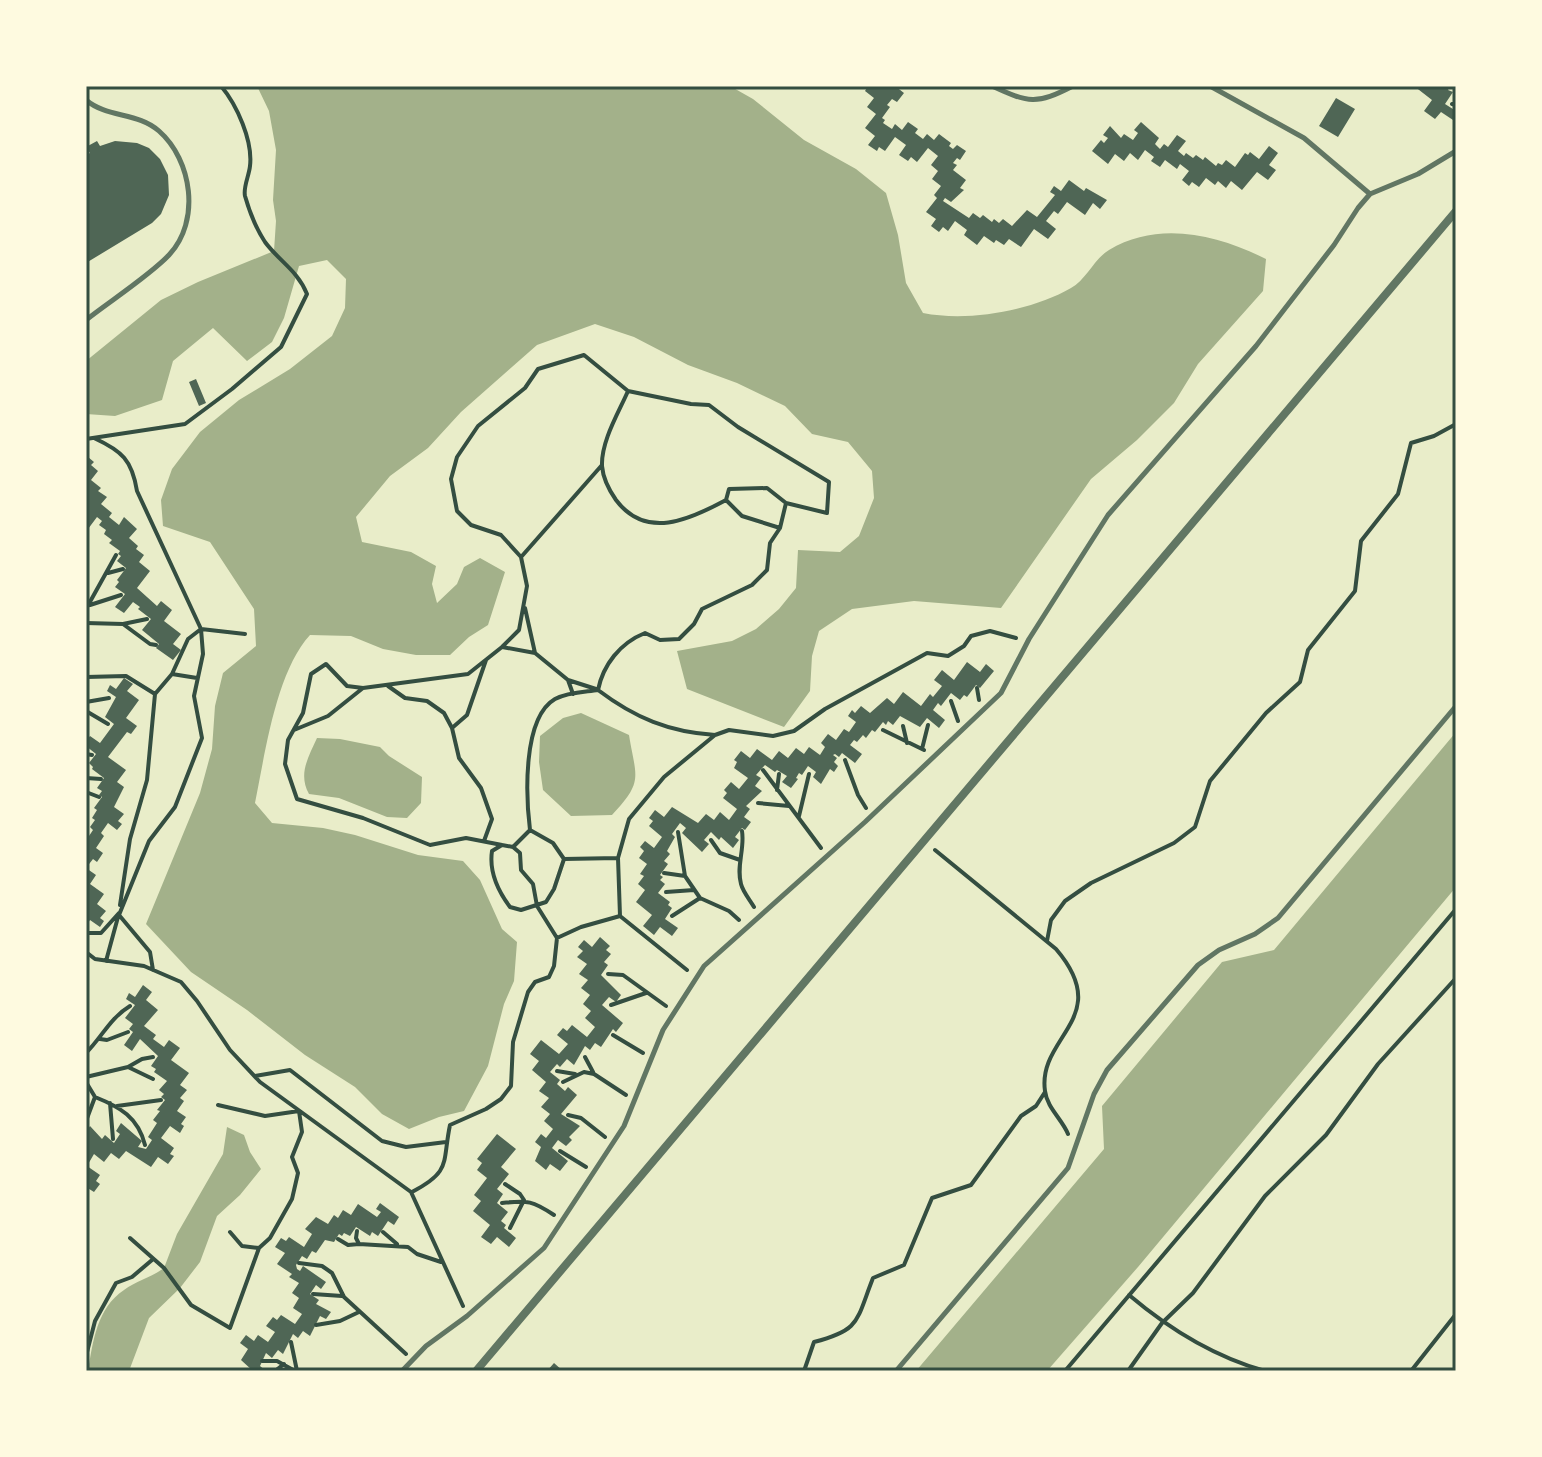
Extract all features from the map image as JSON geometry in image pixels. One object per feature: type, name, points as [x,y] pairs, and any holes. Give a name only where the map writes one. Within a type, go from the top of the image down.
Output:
[{"type":"street","points":[[476,1371],[1456,211]]},
{"type":"lane","points":[[992,86],[1021,99],[1046,100],[1073,86]]},
{"type":"lane","points":[[1210,86],[1304,138],[1370,194]]},
{"type":"lane","points":[[86,100],[93,106],[141,118],[159,130],[180,159],[190,202],[186,220],[170,254],[86,320]]},
{"type":"lane","points":[[402,1371],[426,1346],[467,1316],[544,1248],[624,1126],[663,1030],[695,977],[937,756],[1001,693],[1028,641],[1108,515],[1256,346],[1370,194],[1418,174],[1456,151]]},
{"type":"lane","points":[[896,1371],[1068,1168],[1094,1094],[1107,1070],[1198,965],[1278,918],[1456,706]]},
{"type":"path","points":[[86,439],[185,424],[281,347],[307,294],[296,274],[265,242],[244,193],[251,164],[242,121],[221,86]]},
{"type":"path","points":[[411,1192],[438,1175],[447,1159],[446,1142],[450,1125],[486,1109],[501,1099],[511,1086],[513,1042],[528,992],[535,982],[549,977],[554,966],[557,938],[537,906],[533,884],[521,870],[520,853],[513,847],[466,838],[430,845],[363,818],[297,799],[285,764],[288,740],[303,713],[311,674],[326,664],[347,686],[363,688],[468,674],[519,630],[527,586],[521,557],[501,535],[471,525],[457,511],[451,479],[457,457],[478,426],[525,388],[538,369],[584,355],[628,391],[709,405],[738,427],[829,482],[827,513],[786,503],[767,488],[729,489],[726,500],[671,523],[646,522],[625,511],[608,490],[602,465],[608,439],[628,391]]},
{"type":"path","points":[[1047,941],[1051,920],[1065,901],[1091,883],[1174,843],[1195,827],[1210,781],[1266,713],[1300,682],[1308,650],[1355,591],[1361,541],[1398,494],[1411,443],[1434,436],[1456,424]]},
{"type":"path","points":[[94,438],[113,447],[133,467],[137,491],[201,629],[203,654],[194,696],[202,738],[175,807],[149,841],[119,915],[106,961]]},
{"type":"path","points":[[521,557],[602,465]]},
{"type":"path","points":[[726,500],[742,516],[780,528]]},
{"type":"path","points":[[598,690],[602,671],[630,639],[645,633],[660,640],[679,639],[694,624],[702,609],[752,585],[767,570],[770,543],[780,528],[786,503]]},
{"type":"path","points":[[87,607],[116,555]]},
{"type":"path","points":[[108,573],[123,569]]},
{"type":"path","points":[[87,607],[121,595]]},
{"type":"path","points":[[524,603],[535,653]]},
{"type":"path","points":[[86,623],[123,624],[147,619]]},
{"type":"path","points":[[123,624],[156,645]]},
{"type":"path","points":[[86,933],[101,933],[119,915],[130,839],[147,780],[155,694],[172,674],[188,639],[201,629],[245,634]]},
{"type":"path","points":[[695,977],[620,916],[618,858],[629,819],[664,777],[715,735],[729,730],[773,736],[794,731],[825,709],[927,653],[948,656],[964,646],[971,636],[990,631],[1028,641]]},
{"type":"path","points":[[502,647],[535,653],[568,680],[598,690],[646,720],[682,733],[715,735]]},
{"type":"path","points":[[452,728],[467,715],[486,660]]},
{"type":"path","points":[[172,674],[198,678]]},
{"type":"path","points":[[86,677],[126,676],[155,694]]},
{"type":"path","points":[[568,680],[573,694]]},
{"type":"path","points":[[386,685],[405,698],[427,701],[444,713],[452,728],[459,758],[481,788],[492,819],[484,841]]},
{"type":"path","points":[[294,730],[328,716],[363,688]]},
{"type":"path","points":[[530,830],[527,771],[530,750],[543,712],[558,697],[598,690]]},
{"type":"path","points":[[86,702],[109,698]]},
{"type":"path","points":[[86,711],[108,724]]},
{"type":"path","points":[[922,749],[928,725]]},
{"type":"path","points":[[903,726],[907,743]]},
{"type":"path","points":[[883,730],[937,756]]},
{"type":"path","points":[[845,760],[858,795],[871,817]]},
{"type":"path","points":[[763,770],[827,857]]},
{"type":"path","points":[[777,790],[779,774]]},
{"type":"path","points":[[799,816],[809,774]]},
{"type":"path","points":[[86,778],[101,779]]},
{"type":"path","points":[[86,792],[99,797]]},
{"type":"path","points":[[758,803],[791,806]]},
{"type":"path","points":[[513,847],[530,830]]},
{"type":"path","points":[[530,830],[553,843],[564,859]]},
{"type":"path","points":[[742,831],[741,884],[759,916]]},
{"type":"path","points":[[678,832],[685,876],[694,890],[700,898],[729,911],[747,927]]},
{"type":"path","points":[[711,840],[720,853],[740,860]]},
{"type":"path","points":[[924,842],[1047,941],[1068,962],[1077,982],[1075,1018],[1045,1071],[1045,1092],[1050,1106],[1066,1128],[1075,1151]]},
{"type":"path","points":[[502,845],[492,851],[490,864],[502,896],[510,907],[521,910],[546,902],[564,859]]},
{"type":"path","points":[[564,859],[618,858]]},
{"type":"path","points":[[664,873],[685,876]]},
{"type":"path","points":[[666,892],[694,890]]},
{"type":"path","points":[[672,916],[700,898]]},
{"type":"path","points":[[1065,1371],[1456,909]]},
{"type":"path","points":[[119,915],[150,952],[153,970]]},
{"type":"path","points":[[557,938],[581,927],[620,916]]},
{"type":"path","points":[[86,952],[95,959],[153,970],[181,982],[230,1050],[255,1076],[411,1192],[467,1316]]},
{"type":"path","points":[[608,974],[623,975],[675,1011]]},
{"type":"path","points":[[1128,1371],[1162,1323],[1193,1293],[1265,1196],[1326,1135],[1378,1064],[1456,978]]},
{"type":"path","points":[[611,1005],[646,993]]},
{"type":"path","points":[[86,1053],[117,1014],[130,1006]]},
{"type":"path","points":[[100,1039],[107,1040],[128,1032]]},
{"type":"path","points":[[613,1035],[652,1057]]},
{"type":"path","points":[[145,1145],[136,1122],[117,1106],[95,1097],[86,1079],[153,1057]]},
{"type":"path","points":[[585,1057],[594,1074]]},
{"type":"path","points":[[128,1067],[153,1079]]},
{"type":"path","points":[[255,1076],[290,1070],[382,1141],[406,1147],[446,1142]]},
{"type":"path","points":[[557,1071],[575,1074]]},
{"type":"path","points":[[563,1082],[575,1074],[594,1074],[634,1101]]},
{"type":"path","points":[[804,1371],[814,1342],[844,1334],[856,1321],[873,1278],[904,1265],[932,1198],[971,1185],[1021,1116],[1036,1106],[1045,1092]]},
{"type":"path","points":[[86,1121],[95,1097]]},
{"type":"path","points":[[117,1106],[161,1100]]},
{"type":"path","points":[[110,1103],[113,1139]]},
{"type":"path","points":[[218,1105],[265,1116],[299,1111]]},
{"type":"path","points":[[130,1238],[164,1268],[191,1305],[230,1328],[259,1248],[270,1238],[292,1199],[298,1173],[292,1157],[302,1132],[299,1111]]},
{"type":"path","points":[[568,1115],[581,1118],[613,1143]]},
{"type":"path","points":[[560,1151],[594,1173]]},
{"type":"path","points":[[505,1184],[524,1200]]},
{"type":"path","points":[[510,1228],[524,1200]]},
{"type":"path","points":[[502,1203],[535,1202],[563,1221]]},
{"type":"path","points":[[357,1231],[359,1244]]},
{"type":"path","points":[[230,1232],[242,1246],[259,1248]]},
{"type":"path","points":[[383,1232],[398,1246]]},
{"type":"path","points":[[338,1239],[348,1245],[408,1247],[417,1254],[443,1263]]},
{"type":"path","points":[[86,1356],[95,1321],[116,1283],[132,1277],[152,1260]]},
{"type":"path","points":[[299,1263],[322,1266],[332,1273],[344,1297],[413,1360]]},
{"type":"path","points":[[313,1294],[344,1297]]},
{"type":"path","points":[[1129,1295],[1162,1323],[1243,1365],[1265,1371]]},
{"type":"path","points":[[316,1325],[340,1321],[359,1312]]},
{"type":"path","points":[[1411,1371],[1456,1314]]},
{"type":"path","points":[[291,1342],[296,1371]]},
{"type":"path","points":[[262,1361],[284,1364],[296,1371]]},
{"type":"path","points":[[275,1371],[284,1364]]},
{"type":"shaded area","points":[[257,86],[730,86],[753,99],[804,140],[856,169],[886,193],[898,235],[906,283],[923,313],[979,315],[1037,303],[1076,284],[1109,250],[1148,235],[1188,234],[1208,238],[1266,259],[1263,291],[1198,364],[1174,403],[1091,479],[1001,608],[914,601],[852,609],[819,631],[812,656],[810,691],[784,727],[687,689],[677,651],[732,641],[756,629],[779,609],[796,588],[798,550],[840,552],[859,536],[874,498],[872,471],[848,442],[812,434],[785,406],[737,383],[688,365],[634,337],[595,324],[537,345],[461,412],[428,448],[390,476],[356,517],[362,542],[411,552],[436,566],[432,584],[437,603],[457,584],[464,567],[480,558],[505,572],[488,625],[450,655],[416,655],[383,649],[351,636],[310,635],[298,651],[280,691],[255,803],[272,823],[323,828],[418,855],[463,861],[480,880],[502,929],[517,942],[514,981],[504,1004],[488,1066],[464,1111],[409,1129],[382,1114],[355,1087],[305,1055],[191,972],[146,924],[200,793],[212,749],[215,706],[223,673],[256,646],[254,609],[210,542],[163,526],[161,500],[172,469],[200,432],[239,400],[290,369],[332,336],[345,308],[346,279],[327,260],[299,266],[284,318],[272,342],[247,361],[213,328],[173,361],[162,400],[115,416],[86,414],[86,361],[161,300],[274,251],[276,150],[269,111]]},
{"type":"shaded area","points":[[581,713],[629,735],[635,778],[629,794],[612,815],[571,816],[543,790],[539,762],[540,736],[563,718]]},
{"type":"shaded area","points":[[1456,732],[1456,887],[1138,1267],[1047,1371],[916,1371],[1104,1149],[1102,1106],[1222,962],[1274,950]]},
{"type":"shaded area","points":[[317,738],[380,747],[422,777],[421,803],[407,818],[387,817],[339,798],[309,794],[304,773]]},
{"type":"shaded area","points":[[227,1127],[244,1135],[261,1169],[240,1195],[217,1216],[200,1262],[180,1288],[149,1318],[129,1371],[88,1371],[94,1337],[102,1316],[124,1290],[164,1268],[177,1234],[223,1154]]},
{"type":"building","points":[[868,86],[895,86],[904,93],[897,102],[892,99],[882,118],[885,120],[883,123],[892,129],[895,124],[902,130],[908,122],[918,129],[915,133],[923,139],[927,134],[934,140],[939,134],[951,143],[949,146],[953,149],[957,145],[966,151],[960,160],[957,158],[953,163],[957,165],[953,170],[966,180],[960,188],[964,190],[951,202],[945,198],[943,201],[969,218],[973,213],[980,218],[983,215],[992,222],[994,219],[999,223],[1003,219],[1012,226],[1027,210],[1037,217],[1055,195],[1050,192],[1054,186],[1061,191],[1069,180],[1084,191],[1086,188],[1107,200],[1100,209],[1093,203],[1085,215],[1067,202],[1058,214],[1054,211],[1046,221],[1056,229],[1048,239],[1034,229],[1021,247],[1009,239],[1004,245],[984,236],[977,245],[964,235],[967,230],[955,221],[948,231],[943,227],[939,232],[931,226],[936,219],[926,212],[937,198],[934,195],[941,186],[932,179],[938,171],[931,165],[938,156],[928,148],[917,162],[911,157],[908,161],[899,155],[906,145],[895,137],[885,151],[879,147],[877,151],[868,145],[875,136],[865,128],[876,114],[867,107],[874,98],[865,91]]},
{"type":"building","points":[[1414,86],[1450,86],[1448,90],[1453,92],[1445,104],[1456,111],[1453,120],[1441,112],[1435,119],[1424,111],[1432,100]]},
{"type":"building","points":[[1336,98],[1355,109],[1338,137],[1319,126]]},
{"type":"building","points":[[1141,122],[1159,138],[1155,144],[1160,149],[1164,144],[1168,147],[1177,135],[1186,141],[1178,151],[1184,156],[1186,153],[1193,158],[1196,155],[1203,160],[1205,157],[1216,166],[1226,160],[1235,167],[1245,153],[1248,155],[1250,152],[1259,159],[1269,146],[1278,153],[1269,165],[1276,170],[1268,180],[1257,172],[1242,190],[1231,181],[1226,188],[1218,181],[1215,185],[1206,178],[1199,187],[1192,182],[1189,186],[1182,180],[1189,171],[1180,164],[1177,169],[1165,160],[1160,167],[1151,161],[1154,157],[1145,150],[1138,160],[1130,153],[1124,161],[1115,154],[1108,164],[1092,151],[1101,140],[1104,143],[1108,138],[1103,135],[1110,126],[1121,138],[1124,134],[1133,140],[1138,133],[1134,130]]},
{"type":"building","points":[[97,141],[100,146],[115,141],[137,143],[149,148],[160,159],[168,175],[169,195],[161,214],[152,223],[86,263],[86,155],[90,153],[86,147]]},
{"type":"building","points":[[196,379],[206,403],[199,406],[189,382]]},
{"type":"building","points":[[88,457],[98,471],[91,480],[101,488],[98,491],[107,497],[101,504],[112,513],[109,517],[119,525],[124,517],[137,529],[129,538],[144,555],[139,562],[150,571],[137,588],[157,606],[161,601],[172,610],[164,621],[181,634],[173,644],[181,650],[173,660],[156,648],[159,644],[142,630],[151,619],[138,609],[140,607],[133,602],[124,613],[115,607],[125,594],[115,587],[126,568],[117,561],[120,551],[109,543],[112,540],[99,525],[102,521],[97,517],[86,528],[89,510],[86,508]]},
{"type":"building","points":[[967,662],[980,672],[986,664],[994,671],[980,688],[976,685],[967,697],[964,695],[960,700],[951,693],[941,706],[938,703],[933,710],[945,720],[939,728],[927,718],[920,727],[900,716],[893,725],[883,722],[875,732],[872,730],[866,738],[863,735],[850,745],[862,754],[855,763],[842,753],[839,757],[833,755],[837,758],[834,762],[838,766],[834,772],[830,769],[821,784],[813,777],[816,772],[808,766],[802,775],[799,773],[791,788],[782,782],[787,776],[765,765],[756,775],[761,778],[755,786],[762,791],[746,806],[750,809],[744,817],[751,822],[735,837],[739,840],[733,848],[711,832],[704,840],[709,844],[702,852],[682,833],[686,828],[680,823],[672,834],[675,837],[667,851],[670,854],[664,861],[668,864],[660,875],[663,877],[660,880],[665,884],[658,893],[670,902],[668,905],[672,908],[665,919],[678,928],[672,936],[660,927],[654,935],[643,926],[652,915],[636,902],[645,890],[638,884],[647,864],[639,858],[644,851],[640,847],[645,841],[654,848],[662,837],[649,826],[653,821],[649,818],[655,810],[664,817],[672,807],[698,823],[706,814],[714,820],[720,812],[729,820],[737,809],[723,798],[727,793],[724,790],[731,782],[739,789],[748,778],[734,768],[737,762],[734,760],[741,751],[750,758],[757,749],[772,760],[779,751],[788,758],[796,748],[804,754],[809,747],[820,755],[825,747],[821,743],[828,734],[836,740],[844,729],[849,732],[856,722],[848,716],[852,710],[855,713],[861,706],[870,713],[887,698],[894,704],[903,692],[921,706],[930,694],[933,697],[942,686],[934,680],[942,670],[954,680]]},
{"type":"building","points":[[124,678],[133,684],[127,691],[139,700],[126,718],[137,726],[131,734],[127,732],[108,757],[126,770],[117,782],[124,787],[114,807],[124,814],[118,821],[122,824],[117,830],[108,823],[96,848],[103,853],[97,862],[93,859],[86,868],[86,834],[89,836],[93,830],[90,827],[95,820],[92,818],[97,810],[94,808],[102,797],[99,795],[102,791],[97,788],[104,778],[89,763],[96,754],[86,746],[86,741],[90,736],[100,743],[114,724],[105,717],[116,697],[107,691],[110,685],[116,689]]},
{"type":"building","points":[[86,868],[96,875],[90,884],[104,894],[97,904],[106,911],[100,918],[104,921],[100,927],[90,920],[86,926]]},
{"type":"building","points":[[600,937],[610,946],[606,950],[611,954],[604,962],[608,965],[601,975],[621,995],[616,1002],[609,997],[602,1005],[623,1023],[616,1032],[613,1029],[601,1047],[595,1043],[590,1050],[585,1046],[574,1065],[567,1059],[550,1072],[560,1080],[557,1084],[565,1091],[568,1087],[577,1095],[561,1114],[580,1126],[569,1137],[572,1140],[566,1146],[558,1140],[552,1148],[568,1161],[560,1171],[550,1164],[546,1170],[535,1161],[541,1147],[535,1142],[541,1134],[546,1138],[553,1129],[544,1121],[550,1114],[541,1107],[549,1098],[539,1091],[546,1082],[532,1070],[539,1061],[530,1054],[541,1040],[559,1054],[568,1044],[557,1035],[563,1028],[567,1031],[572,1025],[587,1037],[595,1027],[585,1018],[591,1011],[583,1004],[590,995],[581,988],[588,980],[579,974],[587,964],[577,957],[583,951],[578,947],[584,940],[592,947]]},
{"type":"building","points":[[143,985],[152,992],[146,1000],[158,1010],[144,1026],[156,1035],[153,1039],[164,1047],[169,1040],[180,1048],[171,1060],[189,1073],[180,1085],[187,1090],[180,1098],[184,1101],[177,1111],[186,1117],[181,1124],[184,1126],[180,1133],[170,1126],[161,1138],[174,1148],[170,1154],[174,1156],[168,1164],[158,1157],[151,1167],[126,1151],[119,1159],[111,1153],[104,1162],[94,1154],[87,1166],[100,1175],[96,1181],[100,1184],[94,1192],[86,1187],[86,1142],[89,1138],[86,1132],[90,1126],[102,1139],[105,1135],[114,1143],[120,1134],[116,1131],[121,1123],[142,1141],[138,1147],[146,1149],[152,1140],[148,1137],[157,1123],[153,1120],[165,1100],[159,1090],[167,1081],[151,1066],[158,1056],[140,1039],[132,1051],[124,1045],[133,1032],[129,1029],[133,1024],[125,1018],[135,1005],[126,999],[129,993],[135,997]]},
{"type":"building","points":[[497,1134],[516,1149],[501,1167],[509,1174],[497,1189],[503,1194],[497,1203],[508,1212],[501,1221],[516,1238],[509,1247],[497,1237],[491,1244],[481,1237],[490,1225],[473,1211],[481,1201],[474,1195],[487,1178],[477,1170],[482,1163],[477,1159]]},
{"type":"building","points":[[380,1203],[399,1217],[394,1225],[388,1221],[378,1236],[372,1232],[370,1236],[356,1227],[350,1236],[339,1234],[334,1242],[325,1240],[316,1253],[312,1251],[307,1259],[302,1256],[297,1269],[300,1271],[303,1266],[326,1282],[321,1289],[316,1285],[310,1294],[319,1300],[316,1304],[331,1312],[326,1319],[320,1316],[310,1336],[303,1331],[298,1338],[293,1334],[283,1354],[278,1350],[272,1358],[266,1353],[260,1366],[266,1371],[253,1371],[241,1360],[248,1349],[240,1343],[246,1335],[254,1341],[258,1335],[268,1342],[275,1332],[266,1326],[273,1317],[277,1320],[281,1315],[295,1324],[302,1314],[293,1308],[299,1298],[292,1293],[299,1283],[277,1264],[285,1253],[275,1247],[281,1238],[286,1241],[289,1237],[304,1247],[312,1234],[305,1229],[316,1217],[328,1224],[334,1215],[338,1218],[343,1210],[351,1215],[358,1204],[377,1217],[381,1212],[376,1209]]},
{"type":"building","points":[[554,1363],[563,1371],[547,1371]]}]
